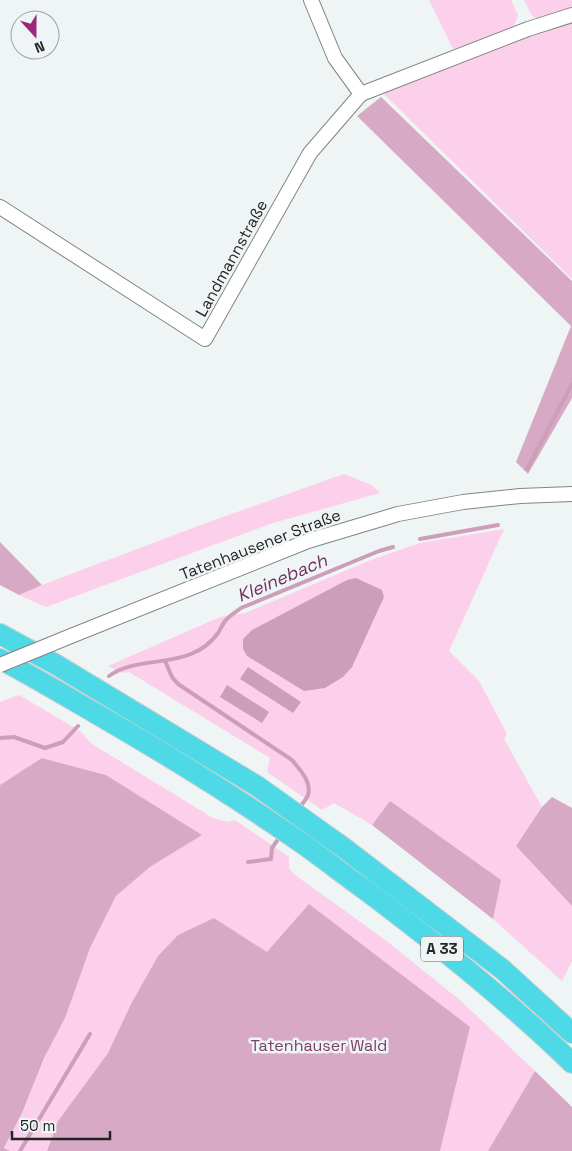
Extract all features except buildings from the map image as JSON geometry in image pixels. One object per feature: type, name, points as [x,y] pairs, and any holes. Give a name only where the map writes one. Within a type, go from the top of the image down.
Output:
[{"type":"highway","name":"A 33","points":[[0,634],[63,668],[257,786],[409,897],[502,969],[572,1033]]},
{"type":"highway","name":"A 33","points":[[0,659],[147,743],[244,804],[304,845],[396,913],[472,973],[541,1033],[572,1063]]},
{"type":"street","points":[[311,0],[335,58],[361,94]]},
{"type":"street","name":"Landmannstraße","points":[[0,207],[206,339],[310,153],[361,94],[528,29],[572,15]]},
{"type":"street","name":"Tatenhausener Straße","points":[[0,665],[308,541],[398,514],[463,502],[520,496],[572,494]]},
{"type":"shaded area","points":[[429,0],[511,0],[518,15],[513,30],[453,49]]},
{"type":"shaded area","points":[[524,0],[572,0],[572,11],[541,20],[532,16]]},
{"type":"shaded area","points":[[572,20],[572,279],[382,92]]},
{"type":"shaded area","points":[[344,474],[371,485],[380,493],[273,523],[46,607],[19,595],[198,526]]},
{"type":"shaded area","points":[[504,529],[449,651],[479,681],[507,734],[504,739],[542,807],[516,846],[572,906],[572,961],[562,981],[493,919],[500,880],[390,802],[372,825],[334,803],[322,810],[267,772],[270,758],[129,672],[122,673],[108,666],[220,617],[245,613],[371,560],[420,543]]},
{"type":"shaded area","points":[[356,578],[382,590],[384,597],[352,667],[343,677],[325,688],[304,691],[247,656],[243,649],[243,639],[252,630],[347,580]]},
{"type":"shaded area","points":[[248,667],[301,702],[293,713],[240,679]]},
{"type":"shaded area","points":[[227,685],[269,712],[262,723],[220,697]]},
{"type":"shaded area","points":[[19,695],[80,731],[92,744],[213,818],[228,822],[235,820],[289,857],[289,868],[295,875],[384,939],[461,1001],[535,1071],[488,1151],[440,1151],[470,1027],[267,952],[214,918],[158,956],[131,1004],[108,1053],[58,1121],[47,1151],[10,1151],[4,1149],[22,1113],[90,948],[116,896],[150,867],[202,835],[106,775],[43,758],[0,785],[0,702]]},
{"type":"green space","points":[[381,97],[572,281],[572,398],[528,474],[516,462],[571,326],[357,116]]},
{"type":"green space","points":[[0,542],[42,585],[19,595],[0,585]]},
{"type":"green space","points":[[42,758],[106,775],[202,835],[150,867],[116,896],[90,948],[65,1018],[45,1056],[22,1113],[4,1148],[10,1151],[0,1151],[0,785]]},
{"type":"green space","points":[[552,797],[572,808],[572,906],[516,846],[542,807]]},
{"type":"green space","points":[[390,801],[501,880],[493,919],[372,825]]},
{"type":"green space","name":"Tatenhauser Wald","points":[[309,904],[470,1027],[440,1151],[47,1151],[58,1121],[108,1053],[131,1004],[158,956],[178,935],[214,918],[267,952]]},
{"type":"green space","points":[[535,1071],[572,1107],[572,1151],[488,1151]]},
{"type":"waterway","name":"Kleinebach","points":[[527,469],[572,384]]},
{"type":"waterway","name":"Kleinebach","points":[[420,539],[498,525]]},
{"type":"waterway","name":"Kleinebach","points":[[109,676],[138,664],[170,660],[195,652],[206,646],[218,633],[223,623],[241,608],[379,551],[393,547]]},
{"type":"waterway","points":[[165,661],[172,677],[178,684],[292,760],[307,780],[309,790],[299,809]]},
{"type":"waterway","name":"Kleinebach","points":[[0,738],[14,737],[45,748],[63,742],[78,726]]},
{"type":"waterway","points":[[248,862],[271,859],[272,848],[281,835]]},
{"type":"waterway","points":[[20,1151],[90,1034]]}]
